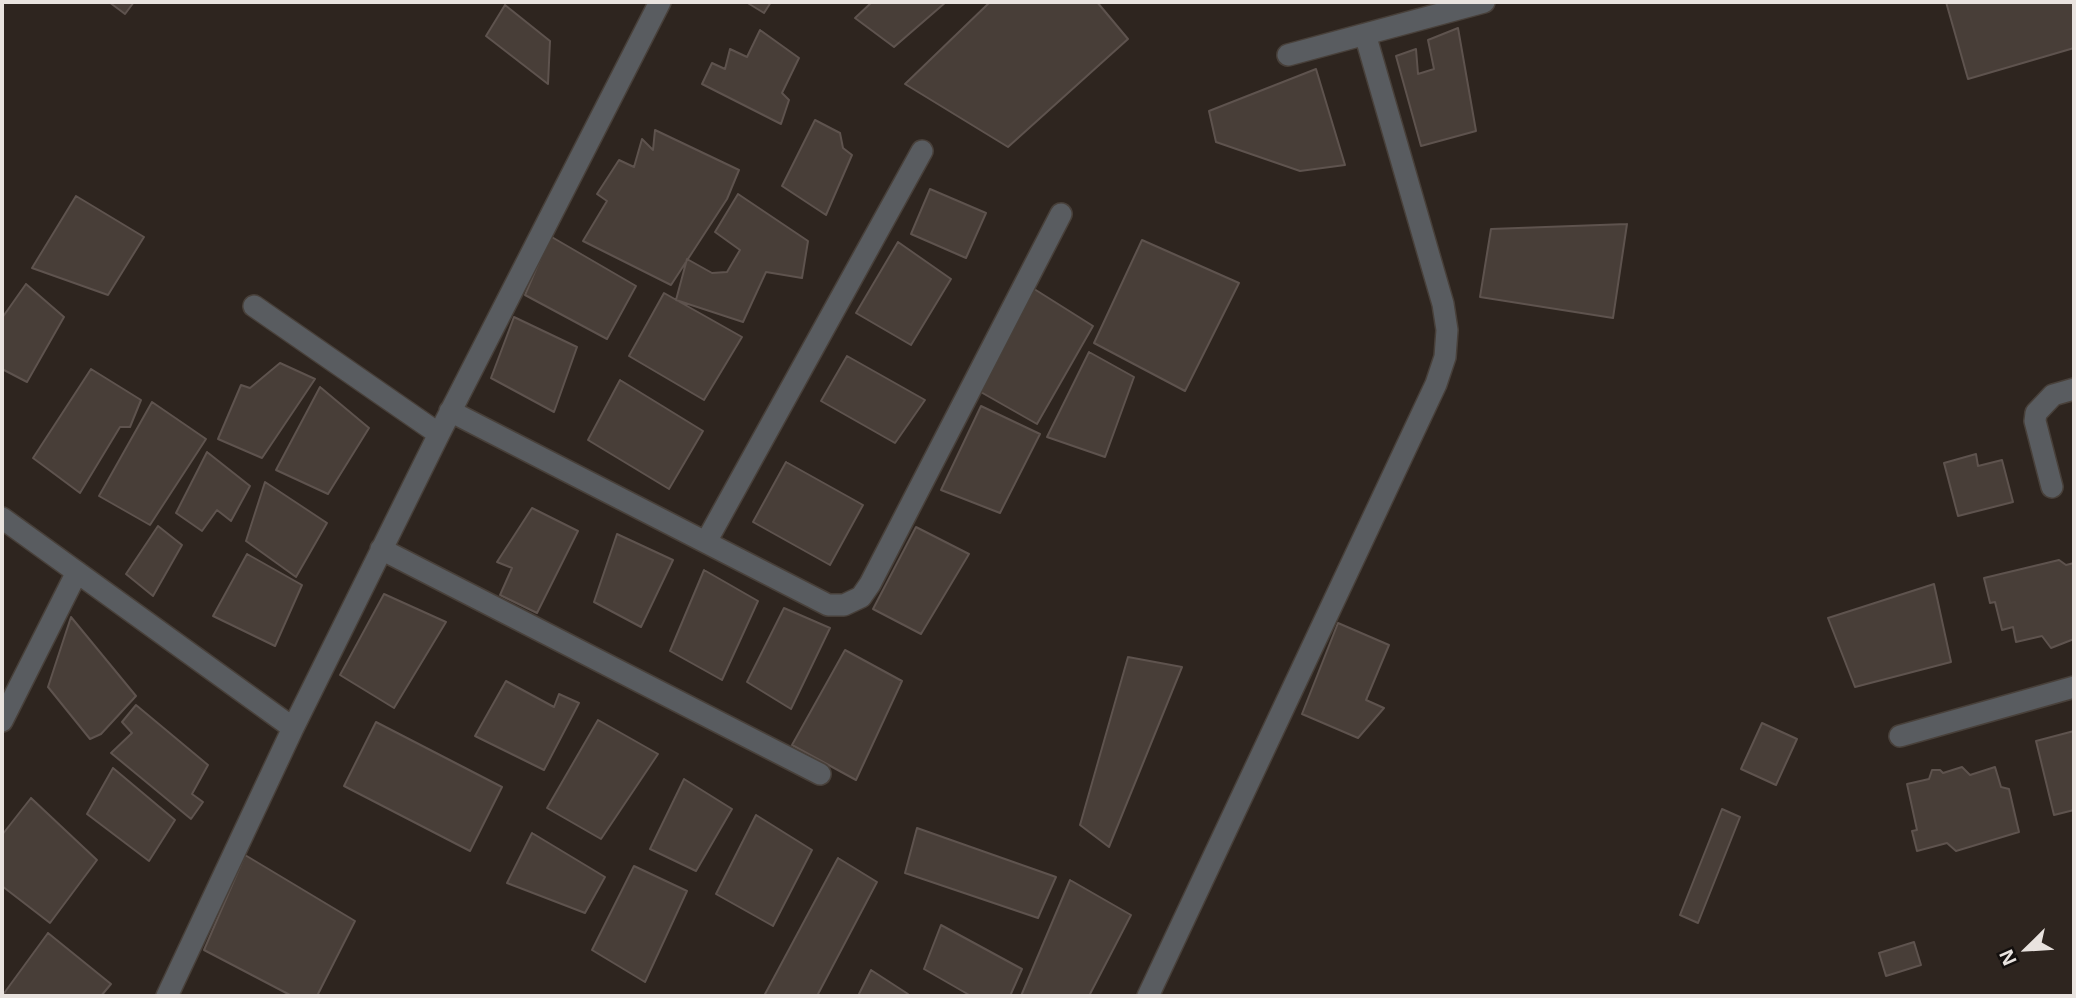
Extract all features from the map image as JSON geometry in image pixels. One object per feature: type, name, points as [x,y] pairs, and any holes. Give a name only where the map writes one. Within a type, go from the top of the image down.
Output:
[{"type":"street","points":[[167,996],[293,728],[381,550],[660,2]]},
{"type":"street","points":[[1288,55],[1484,2]]},
{"type":"street","points":[[1148,996],[1436,384],[1445,357],[1447,330],[1443,304],[1365,34]]},
{"type":"street","points":[[706,542],[922,151]]},
{"type":"street","points":[[450,411],[828,605],[844,605],[861,597],[1061,214]]},
{"type":"street","points":[[254,306],[439,434]]},
{"type":"street","points":[[2052,487],[2035,421],[2036,413],[2053,395],[2074,389]]},
{"type":"street","points":[[2,518],[293,728]]},
{"type":"street","points":[[381,550],[820,774]]},
{"type":"street","points":[[2,721],[77,572]]},
{"type":"street","points":[[1900,736],[2074,687]]},
{"type":"building","points":[[109,2],[134,2],[125,14]]},
{"type":"building","points":[[746,2],[771,2],[764,13]]},
{"type":"building","points":[[872,2],[946,2],[894,47],[855,18]]},
{"type":"building","points":[[990,2],[1097,2],[1128,39],[1008,147],[905,84]]},
{"type":"building","points":[[1946,2],[2074,2],[2074,48],[1968,79]]},
{"type":"building","points":[[505,5],[550,41],[548,84],[486,36]]},
{"type":"building","points":[[1458,28],[1476,131],[1421,146],[1396,56],[1416,49],[1418,74],[1434,69],[1428,40]]},
{"type":"building","points":[[760,30],[799,58],[782,93],[789,100],[781,124],[702,84],[712,63],[725,69],[730,49],[747,57]]},
{"type":"building","points":[[1316,69],[1345,165],[1300,171],[1216,142],[1209,111]]},
{"type":"building","points":[[815,120],[840,133],[843,148],[852,155],[826,215],[782,186]]},
{"type":"building","points":[[655,130],[739,170],[727,199],[671,285],[583,241],[607,201],[597,194],[619,160],[634,167],[642,139],[653,150]]},
{"type":"building","points":[[930,189],[986,213],[966,258],[911,234]]},
{"type":"building","points":[[738,194],[808,241],[802,278],[766,272],[743,322],[676,300],[687,259],[712,273],[727,272],[740,250],[715,232]]},
{"type":"building","points":[[76,196],[144,237],[108,295],[32,268]]},
{"type":"building","points":[[1627,224],[1613,318],[1480,297],[1491,229]]},
{"type":"building","points":[[550,236],[636,286],[607,339],[525,295]]},
{"type":"building","points":[[1142,240],[1239,283],[1185,391],[1094,343]]},
{"type":"building","points":[[898,242],[951,279],[911,345],[856,313]]},
{"type":"building","points":[[26,284],[64,317],[27,382],[2,369],[2,318]]},
{"type":"building","points":[[1031,287],[1093,326],[1037,424],[979,391]]},
{"type":"building","points":[[664,293],[742,337],[704,400],[629,356]]},
{"type":"building","points":[[514,317],[577,347],[554,412],[491,378]]},
{"type":"building","points":[[1089,352],[1134,377],[1105,457],[1047,437]]},
{"type":"building","points":[[847,356],[925,400],[895,443],[821,401]]},
{"type":"building","points":[[280,363],[315,379],[262,458],[218,439],[241,385],[250,388]]},
{"type":"building","points":[[91,369],[141,400],[130,427],[120,427],[80,493],[33,458]]},
{"type":"building","points":[[620,380],[703,431],[669,489],[588,440]]},
{"type":"building","points":[[320,387],[369,428],[328,494],[276,470]]},
{"type":"building","points":[[152,402],[206,439],[150,525],[99,496]]},
{"type":"building","points":[[981,406],[1040,434],[1000,513],[941,490]]},
{"type":"building","points":[[207,452],[250,486],[231,521],[217,510],[202,531],[176,513]]},
{"type":"building","points":[[1976,454],[1978,466],[2002,460],[2013,502],[1958,516],[1944,463]]},
{"type":"building","points":[[786,462],[863,505],[830,565],[753,522]]},
{"type":"building","points":[[265,482],[327,523],[296,577],[246,541]]},
{"type":"building","points":[[532,508],[578,531],[537,613],[500,595],[512,568],[497,562]]},
{"type":"building","points":[[158,526],[182,545],[153,596],[126,574]]},
{"type":"building","points":[[916,527],[969,554],[921,634],[873,609]]},
{"type":"building","points":[[617,534],[673,560],[641,627],[594,602]]},
{"type":"building","points":[[247,554],[302,585],[275,646],[213,616]]},
{"type":"building","points":[[2059,560],[2066,565],[2074,563],[2074,639],[2051,648],[2042,636],[2016,642],[2013,627],[2002,630],[1995,602],[1990,603],[1984,578]]},
{"type":"building","points":[[704,570],[758,601],[722,680],[670,651]]},
{"type":"building","points":[[1934,584],[1951,662],[1855,687],[1828,618]]},
{"type":"building","points":[[384,594],[446,622],[394,708],[340,675]]},
{"type":"building","points":[[784,608],[830,628],[791,709],[747,682]]},
{"type":"building","points":[[71,617],[136,696],[101,734],[90,739],[48,687]]},
{"type":"building","points":[[1338,623],[1389,645],[1366,700],[1384,708],[1358,738],[1302,714]]},
{"type":"building","points":[[845,650],[902,681],[856,780],[792,745]]},
{"type":"building","points":[[1128,657],[1182,667],[1109,847],[1080,825]]},
{"type":"building","points":[[506,681],[554,707],[559,694],[579,703],[544,770],[475,736]]},
{"type":"building","points":[[136,705],[208,765],[192,794],[203,802],[191,819],[111,753],[132,733],[122,722]]},
{"type":"building","points":[[598,720],[658,754],[601,839],[547,808]]},
{"type":"building","points":[[376,722],[502,787],[470,851],[344,786]]},
{"type":"building","points":[[1762,723],[1797,739],[1776,785],[1741,769]]},
{"type":"building","points":[[2074,731],[2074,810],[2054,815],[2036,741]]},
{"type":"building","points":[[1962,767],[1970,775],[1995,767],[2001,787],[2009,789],[2019,832],[1956,851],[1947,843],[1917,851],[1912,831],[1917,830],[1907,784],[1929,779],[1932,770],[1940,770],[1943,773]]},
{"type":"building","points":[[113,768],[175,820],[149,861],[87,814]]},
{"type":"building","points":[[684,779],[732,809],[696,871],[650,849]]},
{"type":"building","points":[[31,798],[97,860],[50,923],[2,886],[2,835]]},
{"type":"building","points":[[1722,809],[1740,817],[1698,923],[1680,915]]},
{"type":"building","points":[[756,815],[812,850],[773,926],[716,894]]},
{"type":"building","points":[[917,828],[1056,877],[1038,918],[905,873]]},
{"type":"building","points":[[532,833],[605,877],[585,913],[507,883]]},
{"type":"building","points":[[245,855],[355,921],[317,996],[292,996],[204,950]]},
{"type":"building","points":[[838,858],[877,882],[817,996],[764,996]]},
{"type":"building","points":[[634,866],[687,891],[645,982],[592,950]]},
{"type":"building","points":[[1070,880],[1131,915],[1089,996],[1021,996]]},
{"type":"building","points":[[941,925],[1022,969],[1010,996],[971,996],[924,969]]},
{"type":"building","points":[[48,933],[111,984],[101,996],[2,996]]},
{"type":"building","points":[[1914,942],[1921,965],[1886,976],[1879,953]]},
{"type":"building","points":[[871,970],[908,994],[907,996],[858,996]]}]
